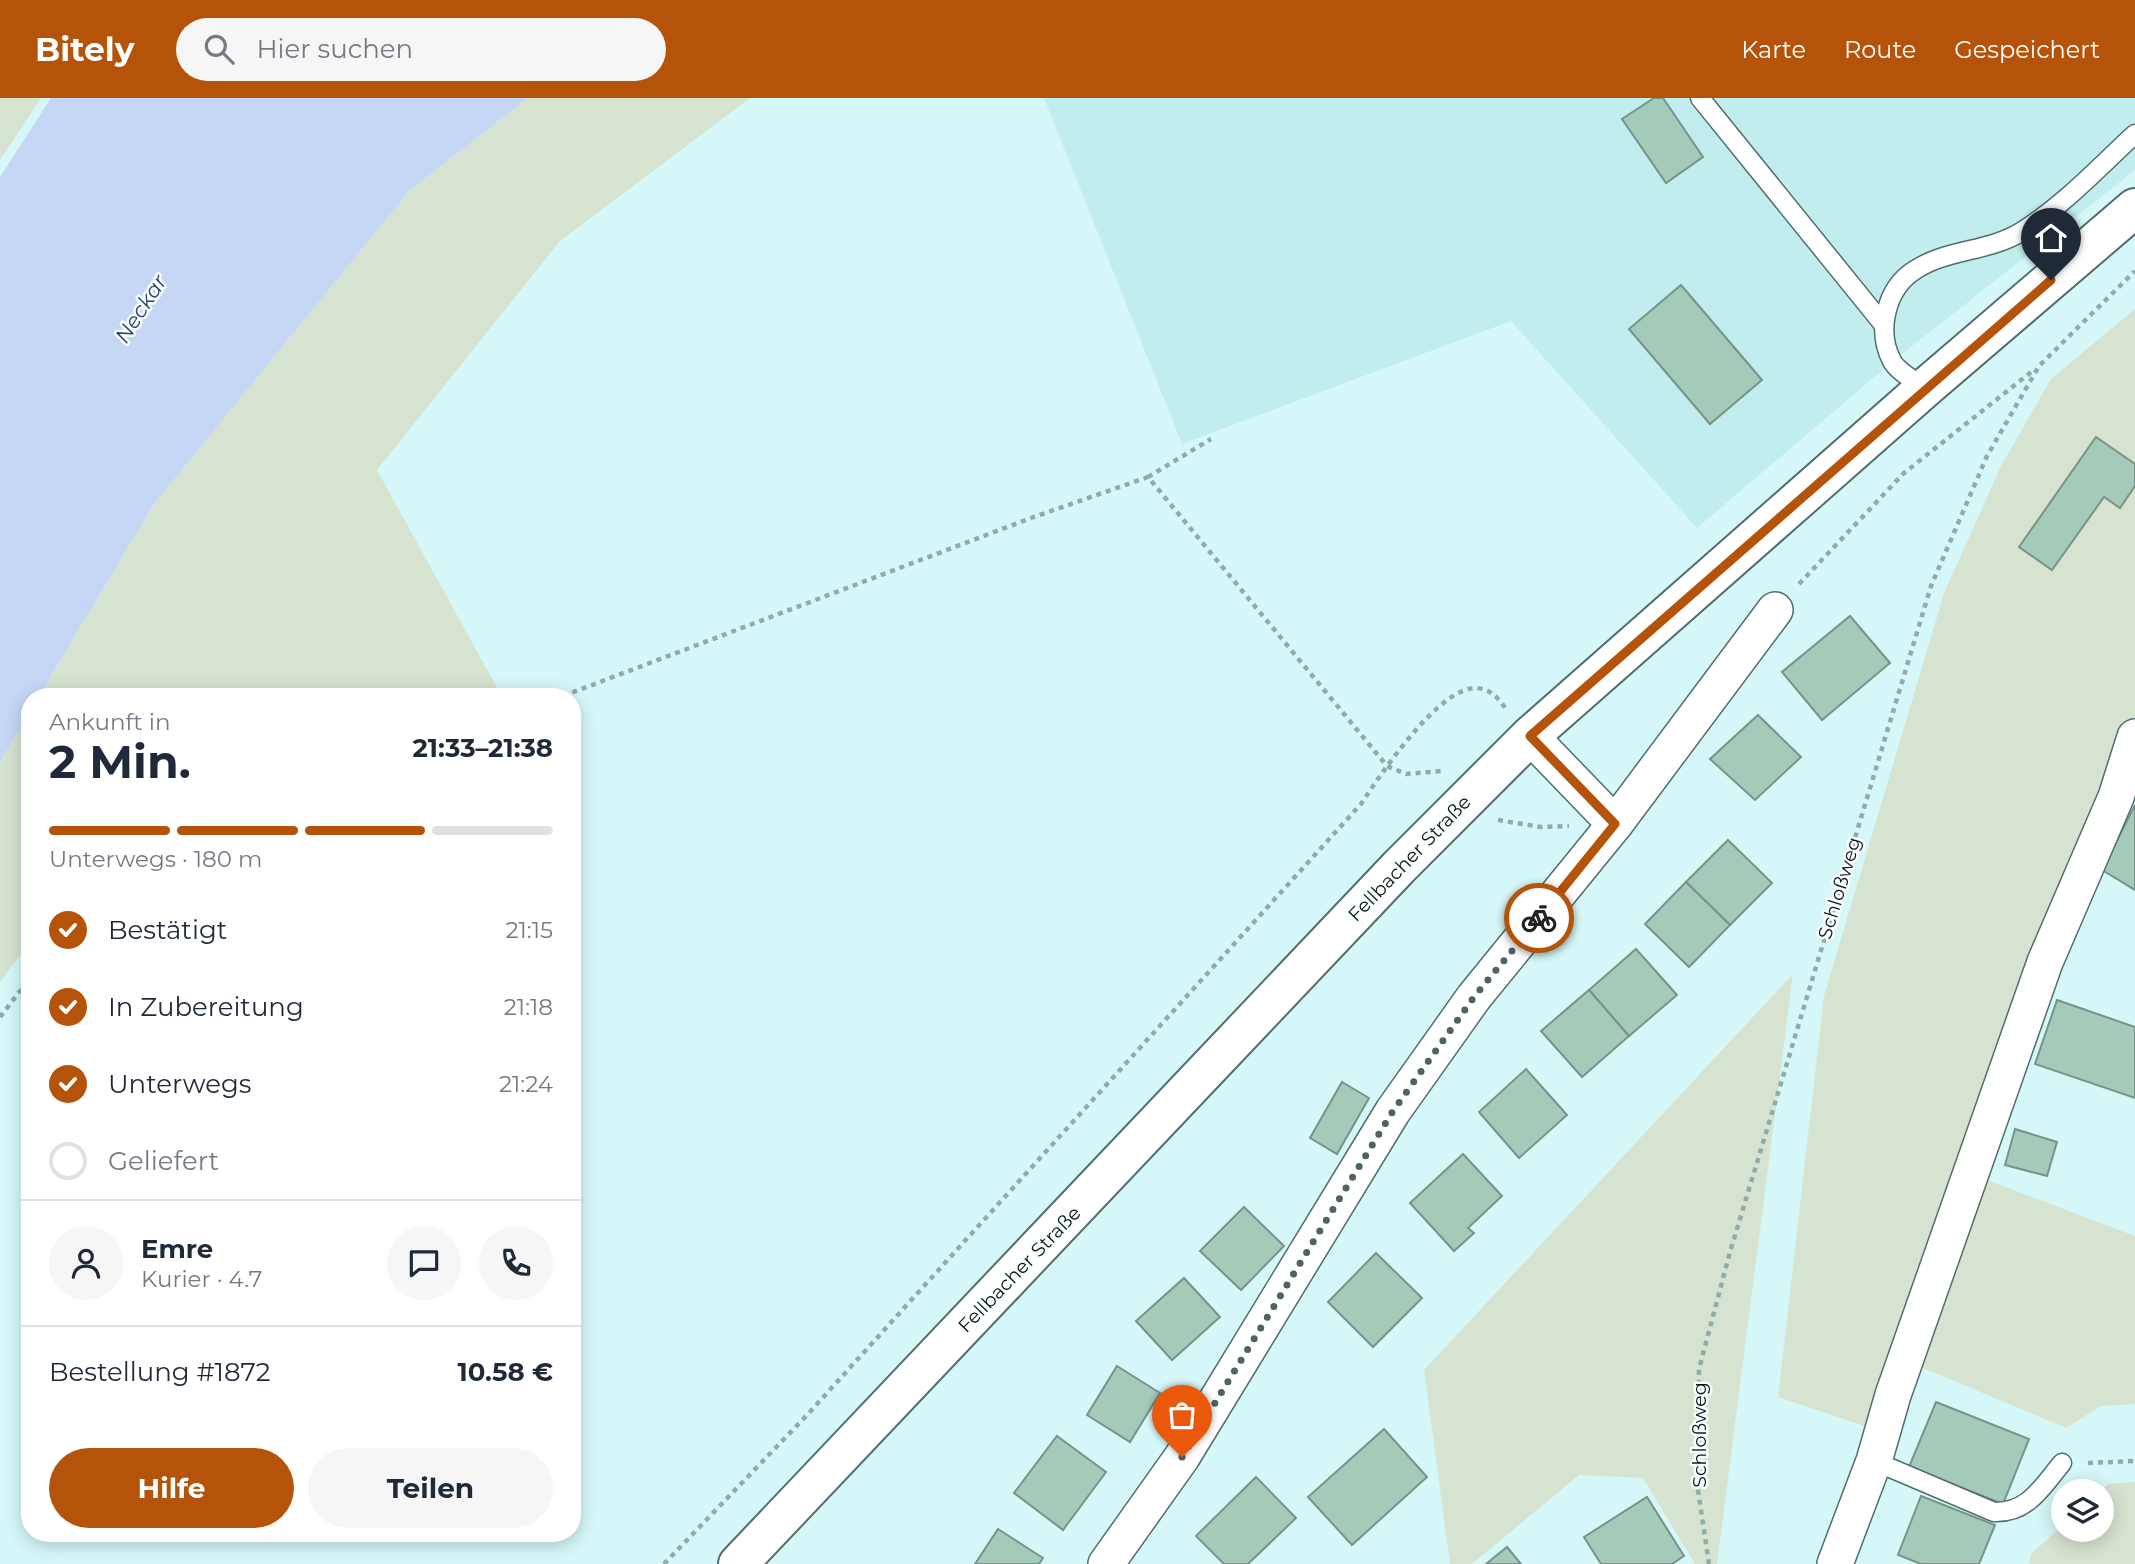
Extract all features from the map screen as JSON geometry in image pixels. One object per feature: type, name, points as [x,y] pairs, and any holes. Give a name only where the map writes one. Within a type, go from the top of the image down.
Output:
[{"type":"main road","name":"Fellbacher Straße","points":[[738,1564],[1399,867],[1530,736],[1924,388],[2135,208]]},
{"type":"street","points":[[1106,1564],[1182,1457],[1393,1111],[1474,997],[1615,824],[1775,610]]},
{"type":"street","points":[[1530,736],[1615,824]]},
{"type":"street","points":[[1835,1564],[1874,1461],[1933,1278],[2045,962],[2116,797],[2134,744]]},
{"type":"lane","points":[[1700,98],[1883,324],[1892,362],[1924,388]]},
{"type":"lane","points":[[1883,324],[1891,297],[1914,270],[1954,254],[2001,244],[2042,219],[2135,134]]},
{"type":"lane","points":[[1874,1461],[1994,1512],[2011,1513],[2029,1502],[2062,1463]]},
{"type":"path","name":"Schloßweg","points":[[1709,1564],[1698,1490],[1699,1369],[1730,1252],[1931,586],[1987,456],[2039,366],[2135,271]]},
{"type":"path","points":[[1775,610],[1904,473],[2039,366]]},
{"type":"path","points":[[581,689],[1031,517],[1148,477],[1211,439]]},
{"type":"path","points":[[1148,477],[1387,766]]},
{"type":"path","points":[[664,1564],[808,1414],[1361,804],[1387,766],[1429,716],[1455,695],[1475,688],[1493,693],[1530,736]]},
{"type":"path","points":[[0,1017],[21,990]]},
{"type":"path","points":[[2062,1463],[2135,1461]]},
{"type":"shaded area","points":[[1044,98],[2135,98],[2135,170],[1892,362],[1697,528],[1511,321],[1182,444]]},
{"type":"green space","points":[[0,98],[41,98],[0,160]]},
{"type":"green space","points":[[528,98],[750,98],[560,241],[377,470],[497,688],[44,688],[154,504],[410,190]]},
{"type":"green space","points":[[2135,309],[2135,766],[1982,1178],[2135,1236],[2135,1404],[2101,1406],[2066,1428],[1890,1354],[1864,1426],[1778,1397],[1824,996],[1944,593],[2002,464],[2051,379]]},
{"type":"green space","points":[[21,727],[21,953],[0,982],[0,762]]},
{"type":"green space","points":[[1793,974],[1717,1564],[1695,1564],[1643,1478],[1579,1475],[1472,1564],[1450,1564],[1424,1370]]},
{"type":"green space","points":[[2135,1482],[2135,1564],[2029,1564],[2031,1554],[2051,1536],[2051,1542],[2114,1542],[2114,1484]]},
{"type":"water","name":"Neckar","points":[[51,98],[528,98],[410,190],[154,504],[44,688],[21,688],[21,727],[0,762],[0,177]]},
{"type":"building","points":[[1654,98],[1663,98],[1703,157],[1666,183],[1622,119]]},
{"type":"building","points":[[1681,285],[1762,380],[1710,424],[1629,329]]},
{"type":"building","points":[[2096,437],[2135,464],[2135,486],[2120,508],[2104,497],[2052,570],[2019,547]]},
{"type":"building","points":[[1850,616],[1890,663],[1822,720],[1782,672]]},
{"type":"building","points":[[1758,715],[1801,757],[1755,800],[1710,759]]},
{"type":"building","points":[[2135,805],[2135,890],[2102,870]]},
{"type":"building","points":[[1728,840],[1772,883],[1730,925],[1686,882]]},
{"type":"building","points":[[1686,882],[1730,925],[1689,967],[1645,924]]},
{"type":"building","points":[[1636,949],[1677,995],[1629,1036],[1589,990]]},
{"type":"building","points":[[1589,990],[1629,1036],[1582,1077],[1541,1031]]},
{"type":"building","points":[[2057,1000],[2135,1027],[2135,1098],[2035,1064]]},
{"type":"building","points":[[1526,1069],[1567,1115],[1519,1158],[1479,1112]]},
{"type":"building","points":[[1342,1082],[1369,1098],[1337,1154],[1310,1138]]},
{"type":"building","points":[[2015,1129],[2057,1142],[2047,1176],[2005,1165]]},
{"type":"building","points":[[1463,1154],[1502,1196],[1468,1228],[1474,1233],[1454,1251],[1410,1203]]},
{"type":"building","points":[[1244,1207],[1284,1246],[1241,1290],[1200,1251]]},
{"type":"building","points":[[1376,1253],[1422,1298],[1373,1347],[1328,1302]]},
{"type":"building","points":[[1184,1278],[1220,1317],[1172,1360],[1136,1321]]},
{"type":"building","points":[[1117,1366],[1160,1393],[1130,1442],[1087,1415]]},
{"type":"building","points":[[1936,1402],[2029,1439],[2003,1504],[1909,1467]]},
{"type":"building","points":[[1384,1429],[1427,1477],[1352,1545],[1308,1497]]},
{"type":"building","points":[[1057,1436],[1106,1472],[1063,1530],[1014,1493]]},
{"type":"building","points":[[1256,1477],[1296,1518],[1248,1564],[1224,1564],[1196,1536]]},
{"type":"building","points":[[1921,1496],[1995,1525],[1979,1564],[1921,1564],[1898,1555]]},
{"type":"building","points":[[1647,1497],[1684,1556],[1672,1564],[1601,1564],[1584,1537]]},
{"type":"building","points":[[998,1529],[1043,1558],[1039,1564],[975,1564]]},
{"type":"building","points":[[1507,1547],[1521,1564],[1486,1564]]},
{"type":"way so far","points":[[1182,1457],[1393,1111],[1474,997],[1539,918]]},
{"type":"route","points":[[1539,918],[1615,824],[1530,736],[1924,388],[2051,280]]}]
